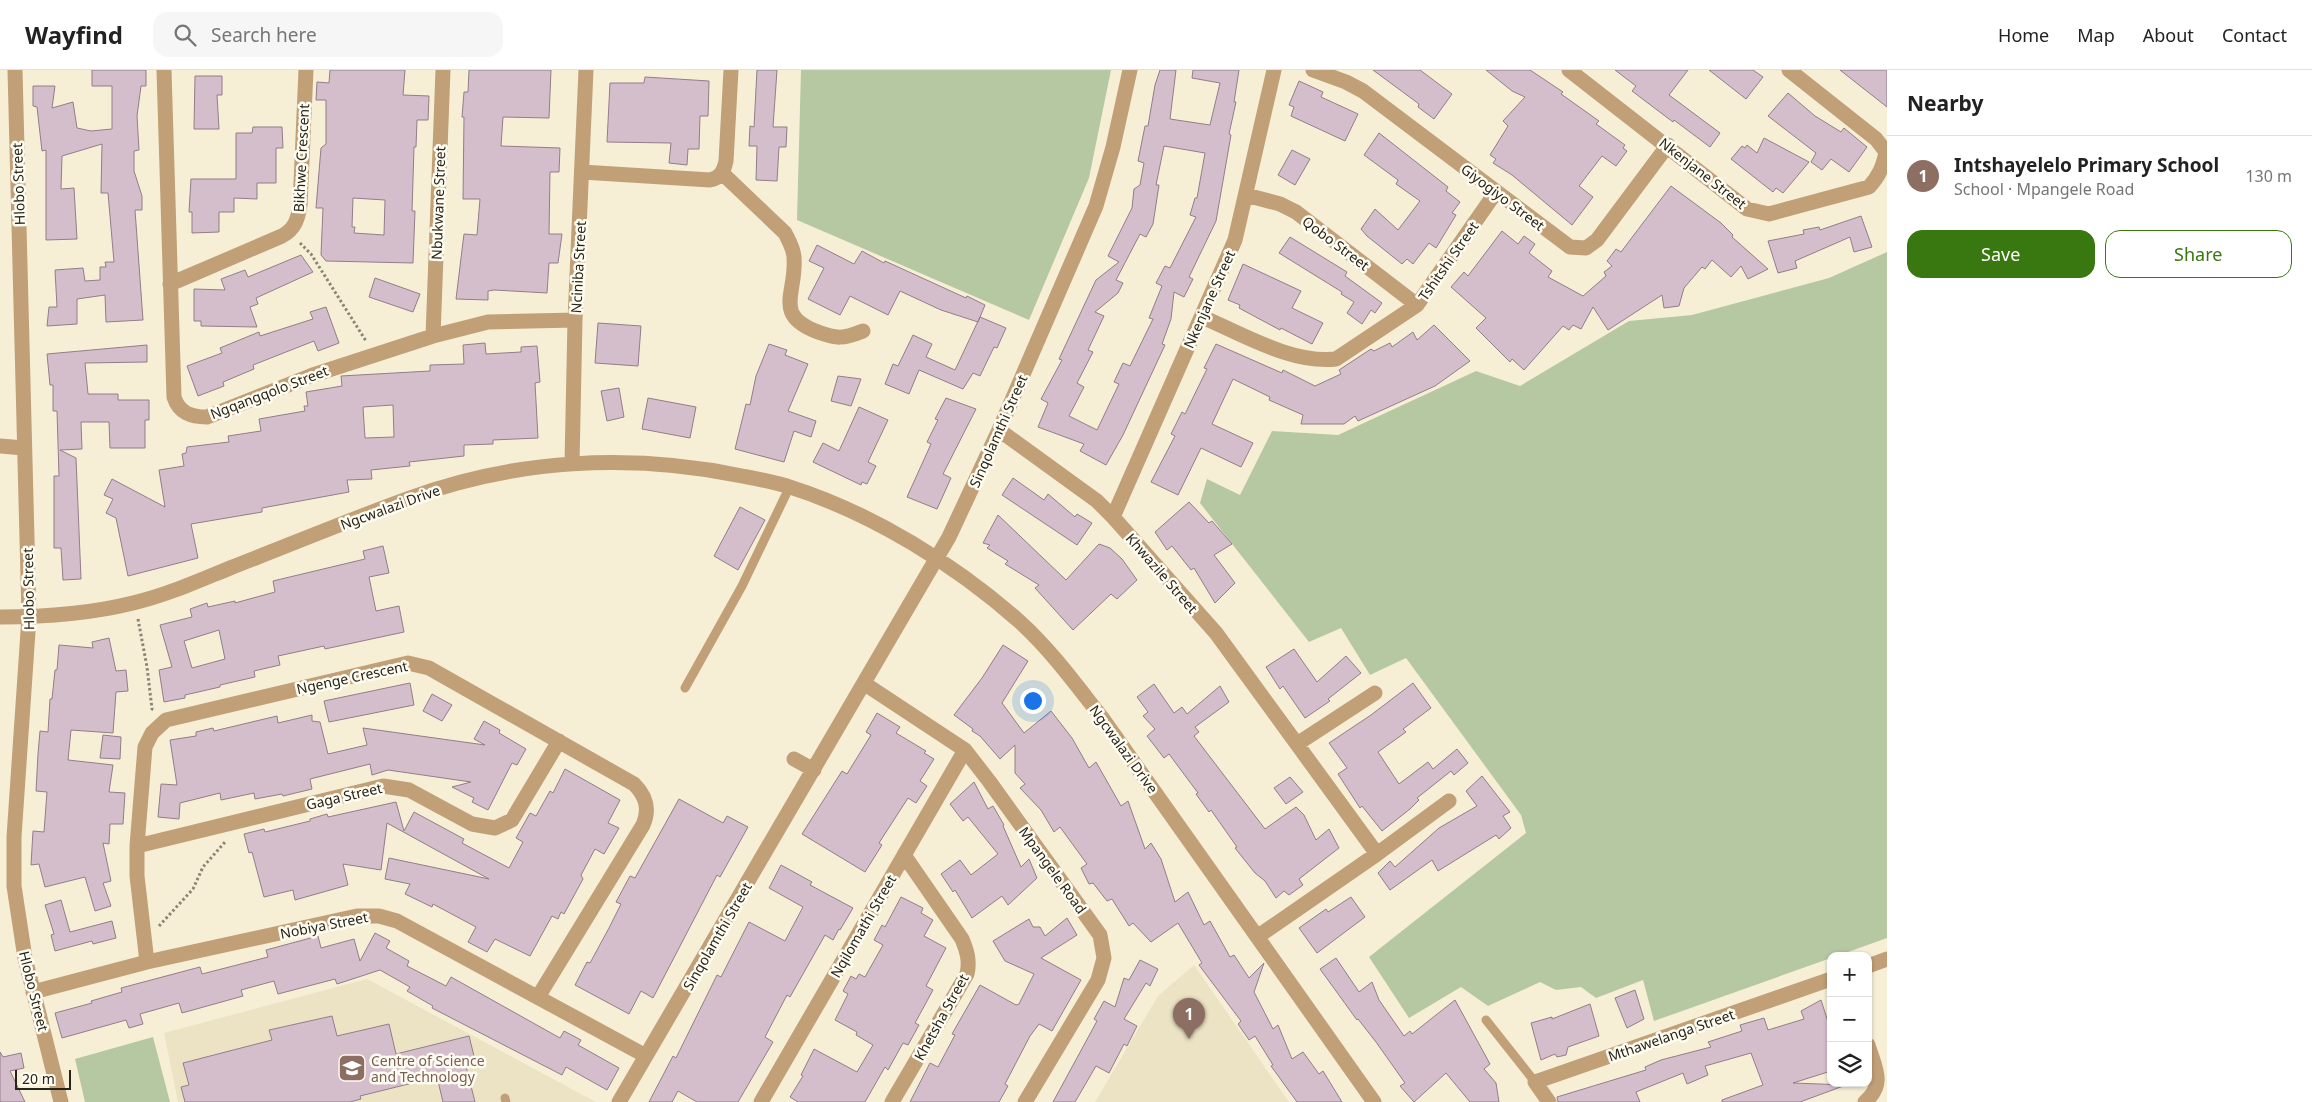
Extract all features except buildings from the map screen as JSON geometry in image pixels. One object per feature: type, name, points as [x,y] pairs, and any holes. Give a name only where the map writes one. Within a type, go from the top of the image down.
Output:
[{"type":"street","name":"Hlobo Street","points":[[15,70],[29,617],[14,837],[14,886],[25,958],[61,1102]]},
{"type":"street","name":"Ngqangqolo Street","points":[[164,70],[174,397],[180,409],[192,416],[207,417],[313,375],[434,336],[488,322],[575,320]]},
{"type":"street","name":"Bikhwe Crescent","points":[[288,233],[297,221],[300,206],[306,70]]},
{"type":"street","name":"Nbukwane Street","points":[[434,336],[443,70]]},
{"type":"street","name":"Nciniba Street","points":[[572,463],[575,320],[586,70]]},
{"type":"street","points":[[582,172],[710,180],[722,173],[726,161],[731,70]]},
{"type":"street","name":"Sinqolamthi Street","points":[[619,1102],[937,559],[999,430],[1096,206],[1113,147],[1130,70]]},
{"type":"street","name":"Nkenjane Street","points":[[1113,517],[1235,240],[1274,70]]},
{"type":"street","name":"Giyogiyo Street","points":[[1312,70],[1346,82],[1363,91],[1570,247],[1586,248],[1597,240],[1668,145]]},
{"type":"street","name":"Nkenjane Street","points":[[1569,70],[1668,145],[1747,209],[1769,214],[1869,187],[1878,177],[1886,152],[1876,139],[1789,70]]},
{"type":"street","points":[[722,173],[785,232],[795,260],[789,304],[792,314],[798,322],[806,328],[837,338],[863,332]]},
{"type":"street","name":"Tshitshi Street","points":[[1202,317],[1299,358],[1320,361],[1336,359],[1418,305],[1496,192]]},
{"type":"street","name":"Qobo Street","points":[[1246,194],[1280,204],[1296,212],[1418,305]]},
{"type":"street","points":[[170,284],[288,233]]},
{"type":"street","name":"Khwazile Street","points":[[999,430],[1097,501],[1113,517],[1216,633],[1377,854]]},
{"type":"street","points":[[0,446],[24,448]]},
{"type":"street","name":"Ngcwalazi Drive","points":[[0,617],[81,614],[134,603],[186,586],[409,498],[446,486],[517,468],[572,463],[677,464],[790,486],[868,519],[937,559],[985,593],[1022,624],[1103,719],[1374,1102]]},
{"type":"street","name":"Ngenge Crescent","points":[[166,720],[408,663],[429,668],[634,784],[644,796],[647,810],[643,825],[538,997]]},
{"type":"street","name":"Mpangele Road","points":[[865,684],[965,750],[989,780],[1100,935],[1103,963],[1098,980],[1026,1102]]},
{"type":"street","points":[[1297,744],[1375,692]]},
{"type":"street","points":[[147,962],[137,876],[145,747],[152,733],[166,720]]},
{"type":"street","name":"Gaga Street","points":[[138,846],[379,786],[409,790],[472,824],[495,828],[512,820],[559,741]]},
{"type":"street","name":"Nqilomathi Street","points":[[761,1102],[965,750]]},
{"type":"street","points":[[794,759],[814,770]]},
{"type":"street","points":[[1257,937],[1377,854],[1449,801]]},
{"type":"street","name":"Khetsha Street","points":[[892,1102],[967,974],[969,966],[968,954],[962,939],[904,855]]},
{"type":"street","name":"Nobiya Street","points":[[33,992],[147,962],[357,916],[379,916],[397,921],[646,1056]]},
{"type":"street","points":[[1872,965],[1887,960]]},
{"type":"street","name":"Mthawelanga Street","points":[[1535,1082],[1827,980]]},
{"type":"street","points":[[1865,1102],[1875,1091],[1878,1084],[1872,1061]]},
{"type":"street","points":[[1535,1082],[1549,1102]]},
{"type":"lane","points":[[685,688],[742,586],[790,486]]},
{"type":"lane","points":[[1486,1020],[1535,1082]]},
{"type":"path","points":[[288,233],[311,254],[374,355]]},
{"type":"path","points":[[137,616],[147,668],[152,708],[166,720]]},
{"type":"path","points":[[143,938],[156,929],[193,889],[203,867],[230,837],[231,823]]},
{"type":"shaded area","points":[[1194,965],[1289,1102],[1095,1102],[1158,996]]},
{"type":"shaded area","name":"Centre of Science and Technology","points":[[367,979],[596,1102],[178,1102],[164,1033]]},
{"type":"green space","points":[[801,70],[1111,70],[1089,178],[1029,320],[797,220]]},
{"type":"green space","points":[[1887,252],[1887,938],[1848,952],[1827,952],[1827,959],[1654,1021],[1643,980],[1596,998],[1581,987],[1556,990],[1540,982],[1488,1006],[1461,987],[1409,1018],[1369,957],[1526,833],[1521,815],[1406,658],[1370,675],[1341,628],[1309,642],[1200,503],[1207,479],[1240,495],[1272,431],[1338,435],[1476,371],[1520,386],[1629,321],[1692,315],[1829,278]]},
{"type":"green space","points":[[153,1037],[170,1102],[85,1102],[75,1059]]},
{"type":"place","name":"Intshayelelo Primary School","points":[[1189,1039]]},
{"type":"place","name":"Centre of Science and Technology","points":[[352,1068]]}]
